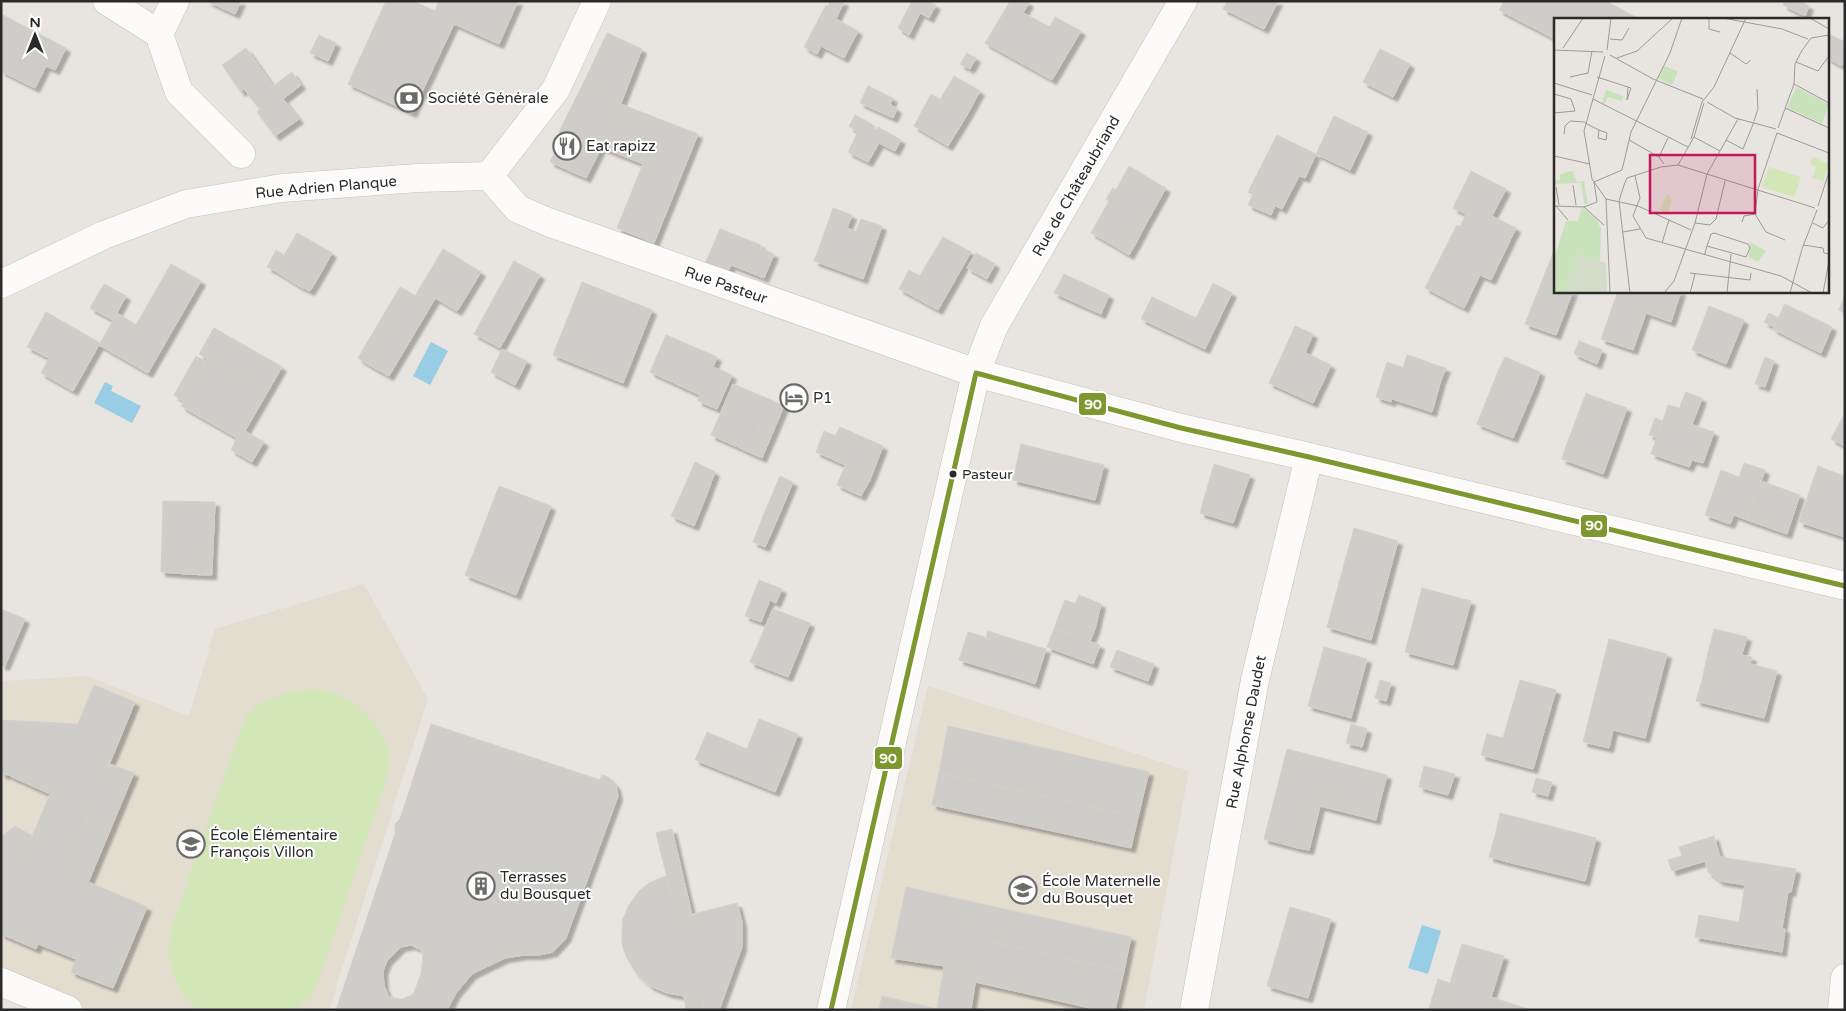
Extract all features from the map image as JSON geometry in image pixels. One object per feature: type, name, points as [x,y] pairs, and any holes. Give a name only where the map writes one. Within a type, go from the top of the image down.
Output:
[{"type":"street","points":[[108,1],[159,34],[179,92],[242,154]]},
{"type":"street","points":[[159,34],[175,1]]},
{"type":"street","points":[[489,176],[556,89],[597,1]]},
{"type":"street","name":"Rue de Châteaubriand","points":[[830,1010],[976,374],[994,326],[1183,1]]},
{"type":"street","name":"Rue Adrien Planque","points":[[1,284],[104,235],[186,204],[282,188],[418,178],[489,176]]},
{"type":"street","name":"Rue Pasteur","points":[[489,176],[518,209],[548,222],[976,374],[1181,428],[1309,456],[1845,586]]},
{"type":"street","name":"Rue Alphonse Daudet","points":[[1194,1010],[1255,680],[1309,456]]},
{"type":"street","points":[[1842,1010],[1845,978]]},
{"type":"street","points":[[1,982],[68,1010]]},
{"type":"shaded area","name":"École Élémentaire François Villon","points":[[364,584],[428,699],[329,1010],[89,1010],[1,972],[1,681],[86,676],[189,716],[215,629]]},
{"type":"shaded area","name":"École Maternelle du Bousquet","points":[[928,686],[1189,771],[1144,1010],[851,1010]]},
{"type":"green space","points":[[301,690],[318,690],[333,693],[346,699],[368,715],[377,726],[388,750],[389,766],[385,786],[317,985],[310,997],[296,1010],[199,1010],[192,1005],[180,990],[172,973],[169,945],[175,918],[245,719],[259,704],[280,695]]},
{"type":"water","points":[[431,342],[448,351],[430,385],[413,376]]},
{"type":"water","points":[[105,382],[113,386],[111,391],[141,406],[132,423],[94,403]]},
{"type":"water","points":[[1422,925],[1441,931],[1428,974],[1408,968]]},
{"type":"building","points":[[207,1],[241,1],[235,14]]},
{"type":"building","points":[[386,1],[413,1],[435,11],[439,1],[518,1],[499,44],[454,24],[412,113],[348,84]]},
{"type":"building","points":[[830,1],[844,2],[839,12],[828,6]]},
{"type":"building","points":[[912,1],[926,1],[909,35],[898,28]]},
{"type":"building","points":[[926,1],[936,5],[929,18],[920,13]]},
{"type":"building","points":[[1010,1],[1027,1],[1029,3],[1023,13],[1008,5]]},
{"type":"building","points":[[1227,1],[1238,1],[1232,13],[1223,9]]},
{"type":"building","points":[[1238,1],[1278,1],[1264,29],[1232,13]]},
{"type":"building","points":[[1504,1],[1606,1],[1635,17],[1554,18],[1554,38],[1499,10]]},
{"type":"building","points":[[1785,1],[1799,1],[1809,6],[1805,16],[1783,5]]},
{"type":"building","points":[[826,5],[839,12],[836,19],[858,31],[844,58],[821,46],[817,54],[804,47]]},
{"type":"building","points":[[1008,5],[1050,27],[1055,17],[1081,31],[1052,80],[985,43]]},
{"type":"building","points":[[1,14],[66,48],[55,70],[46,66],[35,88],[1,71]]},
{"type":"building","points":[[607,33],[642,49],[623,98],[585,80]]},
{"type":"building","points":[[1829,34],[1845,42],[1845,62],[1842,66],[1828,59]]},
{"type":"building","points":[[319,35],[336,43],[328,61],[310,53]]},
{"type":"building","points":[[246,48],[273,86],[292,72],[301,85],[283,99],[299,119],[275,136],[257,112],[260,109],[244,89],[241,92],[222,65]]},
{"type":"building","points":[[1380,49],[1410,64],[1393,97],[1363,82]]},
{"type":"building","points":[[967,53],[976,58],[970,69],[960,64]]},
{"type":"building","points":[[954,76],[980,91],[967,115],[940,100]]},
{"type":"building","points":[[585,80],[623,98],[603,148],[559,132]]},
{"type":"building","points":[[868,86],[893,98],[890,104],[897,109],[893,118],[860,103]]},
{"type":"building","points":[[931,94],[967,115],[948,146],[914,126]]},
{"type":"building","points":[[621,104],[636,110],[628,125],[615,119]]},
{"type":"building","points":[[636,110],[698,134],[654,243],[617,228],[643,164],[603,148],[615,119],[628,125]]},
{"type":"building","points":[[855,115],[870,123],[868,125],[876,130],[878,127],[901,140],[895,151],[879,143],[868,162],[848,152],[858,132],[849,126]]},
{"type":"building","points":[[1334,116],[1368,132],[1350,170],[1316,154]]},
{"type":"building","points":[[564,134],[601,148],[586,178],[550,162]]},
{"type":"building","points":[[1277,135],[1316,154],[1305,178],[1299,176],[1282,209],[1248,192]]},
{"type":"building","points":[[1129,166],[1160,185],[1141,219],[1147,222],[1136,243],[1117,234],[1111,244],[1091,233],[1109,201],[1106,199],[1113,188],[1116,190]]},
{"type":"building","points":[[1471,171],[1506,189],[1492,216],[1516,228],[1491,280],[1480,275],[1464,308],[1425,288],[1457,225],[1460,227],[1466,214],[1453,208]]},
{"type":"building","points":[[1160,185],[1166,188],[1147,222],[1141,219]]},
{"type":"building","points":[[1253,195],[1275,206],[1271,215],[1248,205]]},
{"type":"building","points":[[833,208],[852,215],[847,228],[877,240],[867,268],[818,251]]},
{"type":"building","points":[[861,219],[882,226],[877,240],[856,231]]},
{"type":"building","points":[[720,229],[761,245],[760,248],[774,254],[764,278],[731,265],[727,273],[705,264]]},
{"type":"building","points":[[297,233],[332,253],[318,278],[308,272],[299,286],[275,271]]},
{"type":"building","points":[[1117,234],[1136,243],[1129,255],[1111,244]]},
{"type":"building","points":[[943,237],[971,252],[938,310],[909,294]]},
{"type":"building","points":[[443,249],[481,272],[461,305],[439,292],[389,376],[369,365],[411,293],[415,296]]},
{"type":"building","points":[[276,250],[284,255],[275,271],[267,267]]},
{"type":"building","points":[[818,251],[867,268],[863,279],[814,261]]},
{"type":"building","points":[[1554,251],[1554,292],[1573,292],[1556,335],[1525,324]]},
{"type":"building","points":[[976,253],[995,264],[987,279],[967,268]]},
{"type":"building","points":[[514,261],[540,275],[500,348],[474,334]]},
{"type":"building","points":[[171,264],[201,281],[164,345],[115,317],[117,313],[136,325]]},
{"type":"building","points":[[909,270],[920,276],[909,294],[899,289]]},
{"type":"building","points":[[308,272],[318,278],[310,291],[299,286]]},
{"type":"building","points":[[1064,274],[1109,295],[1101,314],[1054,293]]},
{"type":"building","points":[[582,282],[652,310],[623,383],[553,355]]},
{"type":"building","points":[[1213,283],[1232,293],[1227,303],[1208,294]]},
{"type":"building","points":[[104,284],[126,296],[113,320],[90,308]]},
{"type":"building","points":[[400,287],[411,293],[369,365],[358,358]]},
{"type":"building","points":[[439,292],[461,305],[457,311],[435,298]]},
{"type":"building","points":[[1618,292],[1681,292],[1671,322],[1646,313],[1633,350],[1601,339]]},
{"type":"building","points":[[1208,294],[1227,303],[1205,349],[1141,319],[1152,297],[1196,318]]},
{"type":"building","points":[[1845,296],[1845,313],[1839,310]]},
{"type":"building","points":[[1785,304],[1832,327],[1821,353],[1773,329]]},
{"type":"building","points":[[1709,306],[1744,320],[1726,364],[1692,350]]},
{"type":"building","points":[[46,312],[100,343],[73,391],[41,373],[49,358],[27,347]]},
{"type":"building","points":[[1769,313],[1775,316],[1772,326],[1764,322]]},
{"type":"building","points":[[1775,316],[1778,318],[1774,327],[1772,326]]},
{"type":"building","points":[[115,317],[164,345],[148,373],[99,345]]},
{"type":"building","points":[[1295,326],[1313,334],[1305,353],[1287,344]]},
{"type":"building","points":[[214,328],[282,367],[267,393],[199,354]]},
{"type":"building","points":[[666,335],[717,357],[713,367],[732,375],[717,409],[698,401],[700,395],[650,372]]},
{"type":"building","points":[[1579,341],[1602,350],[1597,364],[1574,354]]},
{"type":"building","points":[[1287,344],[1331,365],[1313,403],[1269,383]]},
{"type":"building","points":[[502,349],[527,361],[515,385],[491,372]]},
{"type":"building","points":[[1407,355],[1417,358],[1413,371],[1403,368]]},
{"type":"building","points":[[196,356],[206,362],[183,401],[174,395]]},
{"type":"building","points":[[1505,357],[1540,372],[1536,384],[1499,369]]},
{"type":"building","points":[[1765,357],[1774,361],[1765,387],[1755,384]]},
{"type":"building","points":[[208,358],[267,393],[245,431],[264,442],[252,462],[231,450],[237,438],[181,406]]},
{"type":"building","points":[[1417,358],[1436,365],[1432,377],[1441,380],[1432,412],[1392,399],[1391,402],[1376,397],[1387,362],[1413,371]]},
{"type":"building","points":[[1436,365],[1446,368],[1441,380],[1432,377]]},
{"type":"building","points":[[1499,369],[1536,384],[1513,438],[1477,424]]},
{"type":"building","points":[[733,384],[771,400],[757,433],[770,439],[762,458],[711,435]]},
{"type":"building","points":[[1686,392],[1702,398],[1698,409],[1681,403]]},
{"type":"building","points":[[1586,393],[1598,398],[1590,422],[1577,417]]},
{"type":"building","points":[[1598,398],[1627,408],[1606,466],[1564,452],[1577,417],[1590,422]]},
{"type":"building","points":[[771,400],[784,406],[770,439],[757,433]]},
{"type":"building","points":[[1681,403],[1698,409],[1692,424],[1665,415],[1668,405],[1680,408]]},
{"type":"building","points":[[1845,413],[1845,446],[1831,439]]},
{"type":"building","points":[[1665,415],[1702,428],[1692,460],[1654,445]]},
{"type":"building","points":[[1655,418],[1663,421],[1657,437],[1649,435]]},
{"type":"building","points":[[840,427],[883,446],[870,480],[844,469],[845,465],[816,452],[824,431],[835,436]]},
{"type":"building","points":[[1702,428],[1714,432],[1703,463],[1692,460]]},
{"type":"building","points":[[1021,444],[1104,465],[1095,500],[1013,480]]},
{"type":"building","points":[[1654,445],[1692,460],[1689,467],[1651,454]]},
{"type":"building","points":[[1564,452],[1606,466],[1603,474],[1562,459]]},
{"type":"building","points":[[695,462],[715,472],[705,499],[683,490]]},
{"type":"building","points":[[1744,463],[1765,470],[1747,520],[1734,515],[1730,524],[1705,515],[1721,470],[1739,477]]},
{"type":"building","points":[[1214,464],[1250,475],[1233,523],[1200,513]]},
{"type":"building","points":[[1818,466],[1841,475],[1837,486],[1845,489],[1845,537],[1799,522]]},
{"type":"building","points":[[844,469],[870,480],[867,485],[841,475]]},
{"type":"building","points":[[841,475],[867,485],[861,496],[837,485]]},
{"type":"building","points":[[1841,475],[1845,476],[1845,489],[1837,486]]},
{"type":"building","points":[[780,476],[793,482],[777,520],[764,514]]},
{"type":"building","points":[[1761,481],[1800,495],[1787,534],[1747,520]]},
{"type":"building","points":[[499,486],[551,506],[516,595],[465,575]]},
{"type":"building","points":[[683,490],[705,499],[694,526],[671,516]]},
{"type":"building","points":[[163,501],[215,502],[214,528],[187,574],[161,572]]},
{"type":"building","points":[[764,514],[777,520],[765,547],[753,542]]},
{"type":"building","points":[[214,528],[213,543],[207,543],[206,575],[187,574]]},
{"type":"building","points":[[1354,528],[1398,541],[1371,640],[1327,627]]},
{"type":"building","points":[[207,543],[213,543],[212,575],[206,575]]},
{"type":"building","points":[[759,580],[782,589],[776,603],[770,600],[761,622],[745,616]]},
{"type":"building","points":[[1422,588],[1471,601],[1453,665],[1405,652]]},
{"type":"building","points":[[1079,595],[1101,604],[1095,629],[1059,615],[1065,600],[1075,604]]},
{"type":"building","points":[[1,609],[25,619],[5,666],[1,665]]},
{"type":"building","points":[[773,609],[810,623],[788,677],[750,662]]},
{"type":"building","points":[[1059,615],[1068,618],[1062,631],[1054,629]]},
{"type":"building","points":[[1068,618],[1095,629],[1090,641],[1062,631]]},
{"type":"building","points":[[1054,629],[1100,645],[1093,664],[1047,647]]},
{"type":"building","points":[[1714,629],[1747,637],[1740,661],[1777,671],[1764,718],[1696,701],[1702,680],[1716,684],[1722,661],[1707,657]]},
{"type":"building","points":[[988,631],[1000,635],[998,641],[986,638]]},
{"type":"building","points":[[968,632],[998,641],[1000,635],[1032,645],[1021,679],[959,660]]},
{"type":"building","points":[[1609,639],[1667,654],[1645,738],[1613,730],[1609,748],[1583,742]]},
{"type":"building","points":[[1032,645],[1046,649],[1035,684],[1021,679]]},
{"type":"building","points":[[1324,647],[1367,659],[1351,718],[1308,706]]},
{"type":"building","points":[[1117,650],[1154,664],[1148,681],[1110,667]]},
{"type":"building","points":[[1742,655],[1752,657],[1750,664],[1740,661]]},
{"type":"building","points":[[1707,657],[1722,661],[1716,684],[1702,680]]},
{"type":"building","points":[[1380,680],[1391,683],[1386,701],[1375,698]]},
{"type":"building","points":[[1520,680],[1556,690],[1533,769],[1481,755],[1487,734],[1503,738]]},
{"type":"building","points":[[94,685],[135,702],[65,872],[147,907],[113,988],[71,972],[76,959],[38,944],[36,949],[1,934],[1,849],[23,858],[50,794],[10,775],[1,774],[1,720],[78,724]]},
{"type":"building","points":[[759,719],[798,734],[786,765],[779,762],[768,789],[695,760],[707,732],[747,749]]},
{"type":"building","name":"Terrasses du Bousquet","points":[[431,724],[600,780],[602,775],[608,777],[616,786],[618,796],[566,938],[553,952],[505,958],[472,974],[456,993],[447,1010],[336,1010],[395,834],[395,824],[400,819]],"holes":[[[411,945],[421,950],[423,955],[421,974],[412,995],[402,999],[389,997],[384,986],[383,971],[387,961],[401,947]]]},
{"type":"building","points":[[1351,724],[1367,729],[1362,747],[1346,743]]},
{"type":"building","points":[[948,726],[1149,772],[1138,817],[939,773]]},
{"type":"building","points":[[1287,749],[1387,775],[1378,810],[1339,799],[1335,792],[1318,788],[1312,792],[1298,848],[1264,839]]},
{"type":"building","points":[[779,762],[786,765],[775,792],[768,789]]},
{"type":"building","points":[[110,764],[134,773],[88,883],[65,872]]},
{"type":"building","points":[[1424,766],[1455,774],[1448,795],[1419,787]]},
{"type":"building","points":[[939,773],[1138,817],[1131,848],[932,805]]},
{"type":"building","points":[[1536,778],[1552,782],[1548,796],[1532,792]]},
{"type":"building","points":[[1318,788],[1335,792],[1339,799],[1378,810],[1376,820],[1320,806],[1309,850],[1298,848],[1312,792]]},
{"type":"building","points":[[1500,813],[1596,838],[1585,881],[1508,862],[1505,856],[1509,839],[1495,836]]},
{"type":"building","points":[[15,826],[32,836],[23,858],[1,849],[1,837]]},
{"type":"building","points":[[672,829],[692,915],[677,918],[656,833]]},
{"type":"building","points":[[1495,836],[1509,839],[1505,856],[1508,862],[1489,857]]},
{"type":"building","points":[[1714,836],[1720,857],[1796,869],[1791,892],[1788,892],[1782,928],[1785,929],[1782,952],[1695,937],[1699,915],[1739,922],[1745,885],[1720,881],[1708,872],[1705,861],[1672,871],[1668,860],[1682,856],[1679,847]]},
{"type":"building","points":[[666,876],[677,918],[737,903],[742,922],[742,947],[719,1010],[703,1010],[703,996],[698,994],[684,996],[667,993],[650,986],[636,973],[626,956],[622,944],[622,931],[623,919],[628,907],[639,891],[649,883]]},
{"type":"building","points":[[906,887],[977,903],[970,937],[1124,971],[1115,1010],[1099,1010],[975,982],[977,971],[891,958]]},
{"type":"building","points":[[977,903],[1131,937],[1124,971],[970,937]]},
{"type":"building","points":[[1290,907],[1331,919],[1308,998],[1267,986]]},
{"type":"building","points":[[1462,944],[1504,956],[1491,997],[1531,1010],[1446,1010],[1448,1003],[1432,998],[1438,979],[1450,983]]},
{"type":"building","points":[[944,966],[977,971],[971,1010],[937,1009]]},
{"type":"building","points":[[698,994],[703,996],[703,1010],[686,1010],[684,996]]},
{"type":"building","points":[[882,996],[937,1009],[938,1010],[879,1010]]},
{"type":"building","points":[[1432,998],[1448,1003],[1446,1010],[1429,1010]]},
{"type":"transit line","name":"90","points":[[831,1010],[976,373],[1181,428],[1845,586]]},
{"type":"place","name":"Société Générale","points":[[409,98]]},
{"type":"place","name":"Eat rapizz","points":[[567,146]]},
{"type":"place","name":"P1","points":[[794,398]]},
{"type":"place","name":"Pasteur","points":[[953,474]]},
{"type":"place","name":"École Élémentaire François Villon","points":[[191,844]]},
{"type":"place","name":"Terrasses du Bousquet","points":[[481,886]]},
{"type":"place","name":"École Maternelle du Bousquet","points":[[1023,890]]}]
